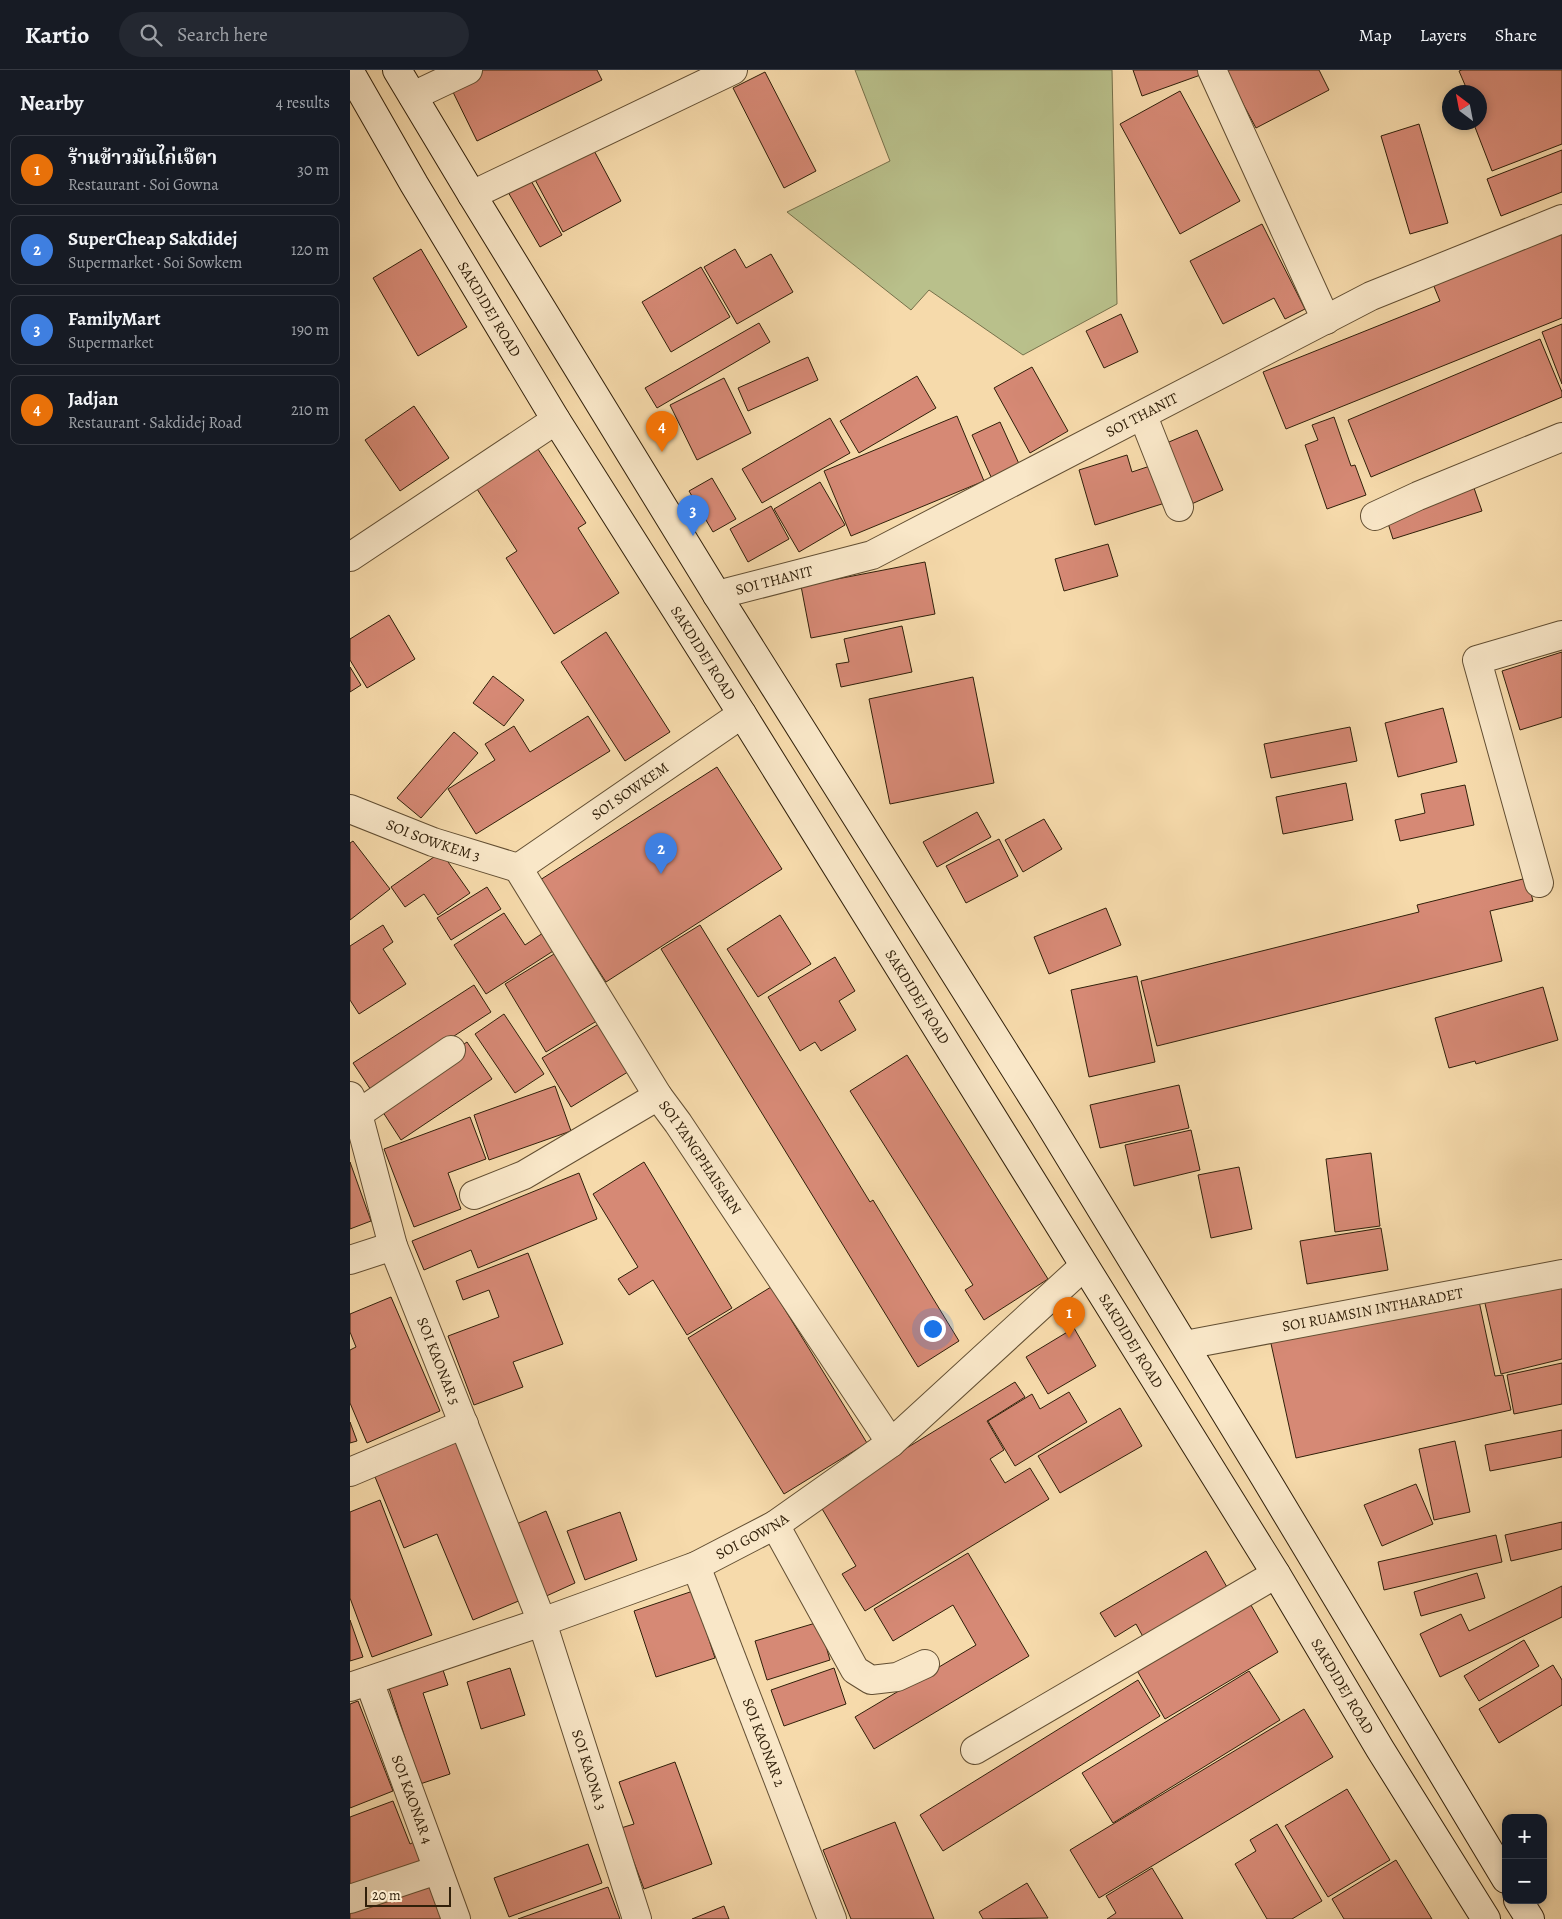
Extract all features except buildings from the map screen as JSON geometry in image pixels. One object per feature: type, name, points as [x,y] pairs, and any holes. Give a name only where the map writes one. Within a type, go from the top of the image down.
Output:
[{"type":"street","points":[[397,70],[717,595],[1039,1107],[1185,1345],[1502,1872]]},
{"type":"street","points":[[413,96],[468,70]]},
{"type":"street","points":[[472,195],[733,70]]},
{"type":"street","points":[[1212,70],[1326,320]]},
{"type":"street","name":"SAKDIDEJ ROAD","points":[[350,72],[424,200],[556,420],[742,714],[1276,1574],[1380,1749],[1486,1919]]},
{"type":"street","name":"SOI THANIT","points":[[717,595],[872,555],[1372,296],[1562,218]]},
{"type":"street","points":[[1143,416],[1179,506]]},
{"type":"street","points":[[350,557],[556,420]]},
{"type":"street","points":[[1375,516],[1427,492],[1562,437]]},
{"type":"street","points":[[1539,883],[1477,660],[1562,635]]},
{"type":"street","name":"SOI SOWKEM","points":[[518,868],[742,714]]},
{"type":"street","name":"SOI SOWKEM 3","points":[[350,809],[433,842],[518,868]]},
{"type":"street","name":"SOI YANGPHAISARN","points":[[518,868],[658,1096],[678,1123],[890,1443]]},
{"type":"street","points":[[354,1105],[451,1050]]},
{"type":"street","points":[[474,1195],[524,1175],[658,1096]]},
{"type":"street","name":"SOI KAONAR 5","points":[[354,1105],[393,1246],[542,1622]]},
{"type":"street","points":[[350,1260],[393,1246]]},
{"type":"street","name":"SOI GOWNA","points":[[359,1684],[542,1622],[696,1566],[776,1525],[890,1443],[1084,1266]]},
{"type":"street","name":"SOI RUAMSIN INTHARADET","points":[[1185,1345],[1562,1274]]},
{"type":"street","points":[[350,1472],[464,1424]]},
{"type":"street","points":[[776,1525],[855,1670],[871,1680],[896,1677],[925,1664]]},
{"type":"street","name":"SOI KAONAR 2","points":[[696,1566],[832,1919]]},
{"type":"street","points":[[975,1750],[1276,1574]]},
{"type":"street","name":"SOI KAONA 3","points":[[542,1622],[637,1919]]},
{"type":"street","name":"SOI KAONAR 4","points":[[359,1684],[438,1870],[456,1919]]},
{"type":"street","points":[[350,1899],[438,1870]]},
{"type":"street","points":[[1521,1904],[1530,1919]]},
{"type":"green space","points":[[855,70],[1112,70],[1117,304],[1023,355],[929,290],[911,310],[787,212],[890,161]]},
{"type":"place","name":"Jadjan","points":[[662,452]]},
{"type":"place","name":"FamilyMart","points":[[693,536]]},
{"type":"place","name":"SuperCheap Sakdidej","points":[[661,874]]},
{"type":"place","name":"ร้านข้าวมันไก่เจ๊ตา","points":[[1069,1338]]}]
